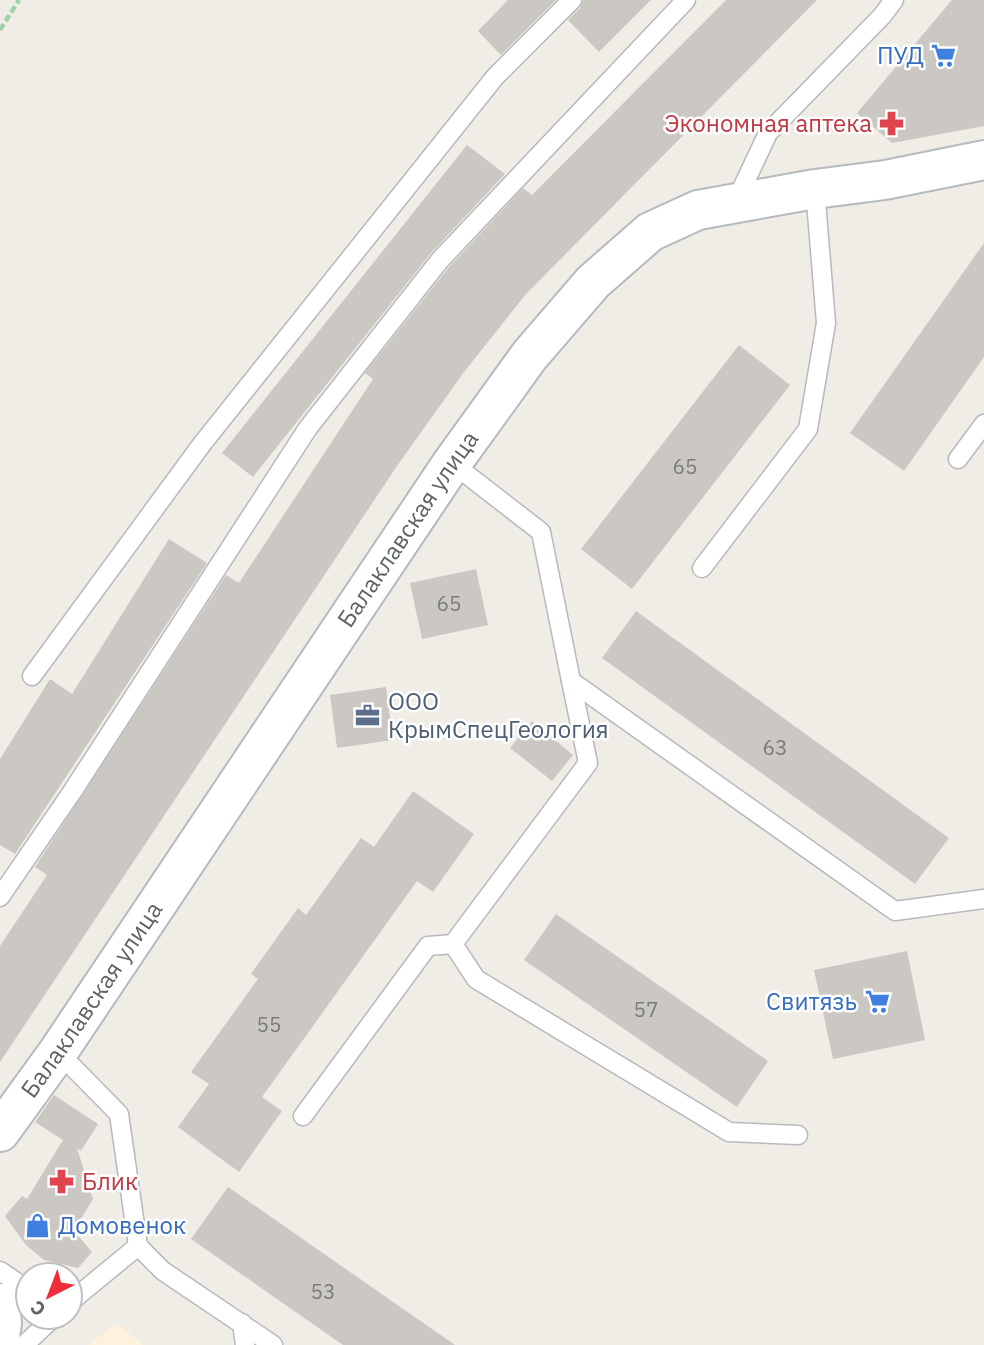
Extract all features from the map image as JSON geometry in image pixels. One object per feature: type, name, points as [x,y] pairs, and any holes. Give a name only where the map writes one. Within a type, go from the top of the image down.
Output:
[{"type":"main road","name":"Балаклавская улица","points":[[0,1132],[58,1052],[452,463],[530,355],[593,282],[650,232],[698,210],[815,189],[885,180],[984,160]]},
{"type":"main road","points":[[0,1303],[0,1336]]},
{"type":"lane","points":[[32,676],[202,444],[495,78],[572,0]]},
{"type":"lane","points":[[0,897],[72,792],[308,428],[440,260],[686,0]]},
{"type":"lane","points":[[735,203],[768,133],[882,16],[894,0]]},
{"type":"lane","points":[[702,568],[808,429],[826,323],[815,189]]},
{"type":"lane","points":[[958,459],[984,424]]},
{"type":"lane","points":[[303,1116],[428,946],[453,944],[588,763],[541,531],[452,463]]},
{"type":"lane","points":[[572,681],[895,911],[984,899]]},
{"type":"lane","points":[[453,944],[476,979],[729,1132],[798,1135]]},
{"type":"lane","points":[[58,1052],[119,1114],[138,1246],[163,1272],[274,1345]]},
{"type":"lane","points":[[84,1290],[138,1246]]},
{"type":"lane","points":[[242,1323],[245,1345]]},
{"type":"lane","points":[[24,1345],[39,1331]]},
{"type":"path","points":[[0,30],[19,0]]},
{"type":"shaded area","points":[[117,1323],[143,1345],[88,1345]]},
{"type":"building","points":[[508,0],[556,0],[501,55],[478,31]]},
{"type":"building","points":[[583,0],[651,0],[599,52],[568,20],[580,8]]},
{"type":"building","points":[[726,0],[817,0],[526,294],[464,372],[397,466],[0,1062],[0,946],[47,875],[35,867],[226,575],[239,583],[373,379],[365,373],[449,267],[523,188],[532,195]]},
{"type":"building","name":"ПУД","points":[[952,0],[984,0],[984,126],[892,143],[857,113]]},
{"type":"building","points":[[467,145],[505,174],[431,253],[253,477],[222,453]]},
{"type":"building","points":[[984,243],[984,357],[904,471],[850,433]]},
{"type":"building","points":[[739,345],[790,385],[632,589],[581,549]]},
{"type":"building","points":[[169,539],[207,563],[15,854],[0,845],[0,759],[50,679],[72,694]]},
{"type":"building","points":[[476,569],[488,625],[422,639],[410,583]]},
{"type":"building","points":[[636,611],[949,838],[915,884],[602,658]]},
{"type":"building","points":[[386,687],[393,740],[337,748],[330,695]]},
{"type":"building","points":[[532,721],[573,755],[552,781],[510,748]]},
{"type":"building","points":[[413,791],[474,834],[433,892],[417,881],[262,1097],[282,1111],[239,1172],[178,1127],[209,1084],[191,1072],[258,979],[251,974],[298,908],[306,915],[361,838],[374,847]]},
{"type":"building","points":[[556,914],[768,1061],[737,1107],[524,960]]},
{"type":"building","points":[[907,951],[925,1040],[833,1059],[814,970]]},
{"type":"building","points":[[54,1095],[98,1124],[81,1151],[77,1148],[93,1199],[74,1231],[92,1252],[84,1261],[44,1260],[26,1245],[5,1216],[22,1196],[27,1199],[63,1140],[35,1122]]},
{"type":"building","points":[[228,1187],[455,1345],[343,1345],[191,1239]]},
{"type":"place","name":"ПУД","points":[[944,56]]},
{"type":"place","name":"Экономная аптека","points":[[892,124]]},
{"type":"place","name":"ООО КрымСпецГеология","points":[[368,716]]},
{"type":"place","name":"Свитязь","points":[[877,1002]]},
{"type":"place","name":"Блик","points":[[62,1182]]},
{"type":"place","name":"Домовенок","points":[[38,1226]]}]
